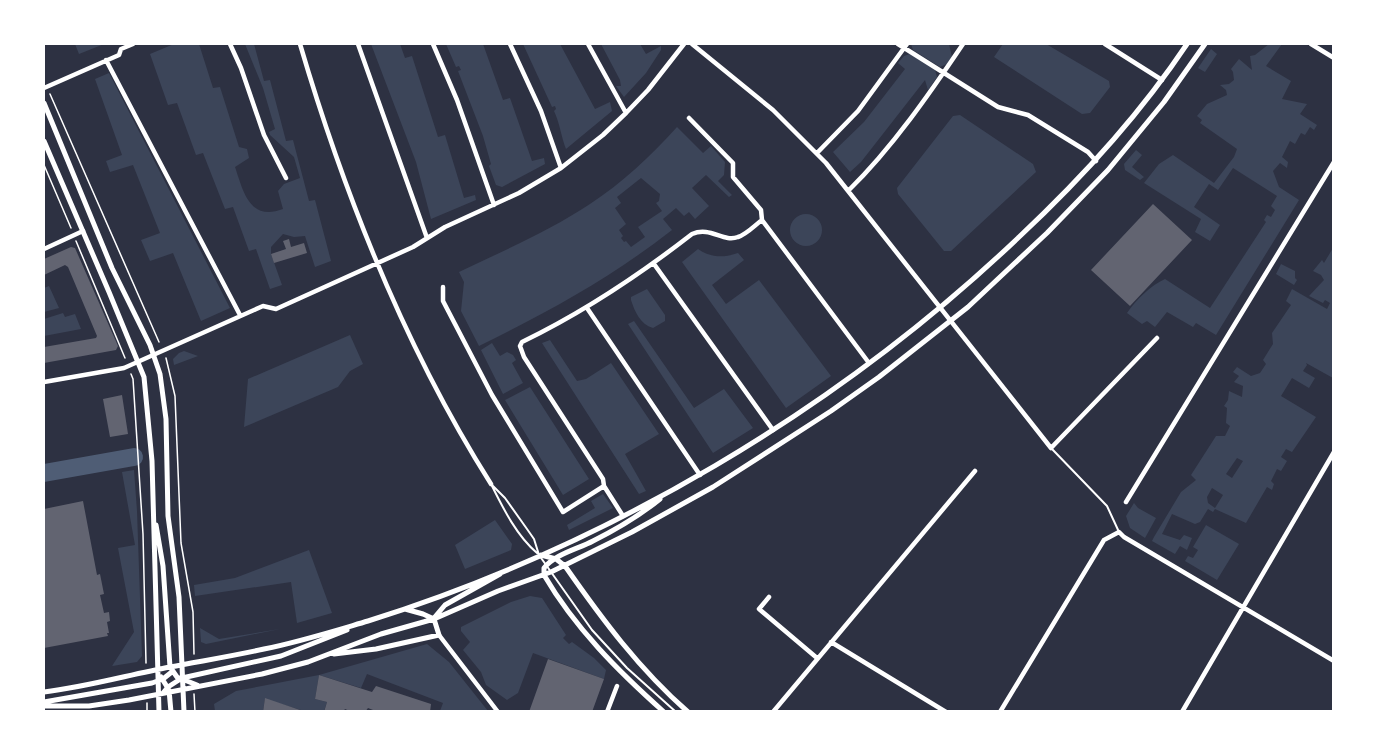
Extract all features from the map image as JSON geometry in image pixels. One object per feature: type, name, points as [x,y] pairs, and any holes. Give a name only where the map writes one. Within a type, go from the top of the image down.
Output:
[{"type":"street","points":[[45,88],[119,55],[120,46],[134,44]]},
{"type":"street","points":[[230,44],[241,68],[264,135],[286,178]]},
{"type":"street","points":[[300,44],[325,125],[398,313],[451,418],[491,484]]},
{"type":"street","points":[[358,44],[427,238]]},
{"type":"street","points":[[433,44],[457,100],[494,205]]},
{"type":"street","points":[[510,44],[541,111],[561,168]]},
{"type":"street","points":[[588,44],[626,113]]},
{"type":"street","points":[[44,382],[128,366],[263,306],[276,309],[413,247],[445,227],[494,205],[561,168],[603,135],[659,77],[684,44]]},
{"type":"street","points":[[692,44],[760,99],[817,153],[849,190],[939,308],[1052,448],[1158,338]]},
{"type":"street","points":[[897,44],[906,46],[998,107],[1028,115],[1088,152],[1096,160]]},
{"type":"street","points":[[849,190],[891,141],[944,73],[963,44]]},
{"type":"street","points":[[1105,44],[1162,80]]},
{"type":"street","points":[[44,704],[159,676],[175,667],[281,645],[403,609],[539,555],[623,516],[700,475],[773,430],[869,363],[957,295],[1003,253],[1096,160],[1162,80],[1187,44]]},
{"type":"street","points":[[169,690],[183,690],[290,667],[381,634],[434,619],[498,591],[565,566],[679,506],[782,445],[879,377],[968,307],[1047,233],[1102,177],[1164,102],[1205,44]]},
{"type":"street","points":[[1311,44],[1334,58]]},
{"type":"street","points":[[817,153],[858,111],[906,46]]},
{"type":"street","points":[[106,60],[240,315]]},
{"type":"street","points":[[44,103],[112,268],[154,354],[164,396],[168,516],[179,597],[181,653],[175,667],[159,676]]},
{"type":"street","points":[[689,118],[733,163],[733,177],[761,210],[762,220],[869,363]]},
{"type":"street","points":[[44,141],[144,377],[153,509],[159,709]]},
{"type":"street","points":[[1126,502],[1334,162]]},
{"type":"street","points":[[623,516],[604,486],[603,479],[520,351],[522,342],[588,308],[654,264],[692,234],[705,231],[735,238],[762,220]]},
{"type":"street","points":[[44,249],[83,231]]},
{"type":"street","points":[[654,264],[773,430]]},
{"type":"street","points":[[443,287],[443,301],[487,386],[563,512],[604,486]]},
{"type":"street","points":[[588,308],[700,475]]},
{"type":"street","points":[[1182,711],[1334,452]]},
{"type":"street","points":[[772,711],[975,471]]},
{"type":"street","points":[[664,711],[603,655],[571,616],[544,575],[546,565],[638,517],[673,489]]},
{"type":"street","points":[[153,509],[163,566],[175,667],[181,679],[184,711]]},
{"type":"street","points":[[1000,711],[1104,540],[1119,532],[1242,608],[1334,661]]},
{"type":"street","points":[[539,555],[556,559],[565,566],[617,639],[688,711]]},
{"type":"street","points":[[434,619],[445,605],[476,590],[512,567]]},
{"type":"street","points":[[769,597],[759,609],[817,658]]},
{"type":"street","points":[[403,609],[434,619],[439,635],[498,711]]},
{"type":"street","points":[[44,704],[89,705],[160,694],[169,690],[181,679],[297,652],[369,620]]},
{"type":"street","points":[[327,655],[376,649],[439,635]]},
{"type":"street","points":[[831,642],[946,711]]},
{"type":"street","points":[[175,667],[181,679],[203,686]]},
{"type":"street","points":[[44,692],[144,672],[159,676],[169,690],[171,711]]},
{"type":"street","points":[[608,711],[617,686]]},
{"type":"lane","points":[[1052,448],[1107,506],[1119,532]]},
{"type":"lane","points":[[491,484],[505,498],[534,539],[539,555]]},
{"type":"lane","points":[[491,484],[525,542],[539,555],[603,642],[627,668],[676,711]]},
{"type":"path","points":[[45,88],[171,372],[175,396],[182,543],[193,612],[194,636]]},
{"type":"path","points":[[44,165],[128,366]]},
{"type":"path","points":[[133,380],[146,644]]},
{"type":"shaded area","points":[[75,44],[104,44],[79,54]]},
{"type":"shaded area","points":[[174,44],[199,44],[213,88],[220,87],[239,147],[247,149],[249,158],[235,167],[245,194],[255,207],[262,211],[272,212],[283,209],[278,191],[284,184],[300,178],[294,157],[270,135],[269,132],[275,129],[263,88],[245,44],[254,44],[264,81],[270,80],[286,141],[293,140],[309,201],[315,200],[331,261],[315,267],[305,236],[294,237],[283,234],[271,247],[271,254],[282,285],[270,289],[256,249],[249,251],[233,207],[225,209],[203,153],[196,155],[177,103],[168,105],[150,54]]},
{"type":"shaded area","points":[[371,44],[400,44],[405,58],[412,56],[438,137],[445,135],[464,198],[475,195],[476,200],[431,219],[416,162]]},
{"type":"shaded area","points":[[446,44],[483,44],[503,100],[510,98],[532,161],[544,158],[545,164],[502,187],[496,185],[489,166],[491,164],[483,136],[458,71],[461,70],[459,66],[456,67]]},
{"type":"shaded area","points":[[523,44],[560,44],[595,109],[610,102],[612,111],[566,149],[554,111],[555,106],[552,107]]},
{"type":"shaded area","points":[[601,44],[640,44],[646,54],[661,46],[661,50],[646,73],[624,97],[616,86],[621,86],[620,80]]},
{"type":"shaded area","points":[[911,44],[949,44],[952,57],[947,64],[940,67],[913,50]]},
{"type":"shaded area","points":[[1003,44],[1046,44],[1109,81],[1110,87],[1090,113],[1082,114],[994,57]]},
{"type":"shaded area","points":[[1269,44],[1282,44],[1266,66],[1291,81],[1282,99],[1307,104],[1300,114],[1317,125],[1314,130],[1310,127],[1305,135],[1301,133],[1295,144],[1290,141],[1282,157],[1288,162],[1287,168],[1280,163],[1273,171],[1279,187],[1299,200],[1216,335],[1196,323],[1193,327],[1167,312],[1155,327],[1147,321],[1142,324],[1127,313],[1144,293],[1165,279],[1210,308],[1266,222],[1264,220],[1267,215],[1271,217],[1275,210],[1271,206],[1277,196],[1233,168],[1218,190],[1209,184],[1194,207],[1220,225],[1210,241],[1195,232],[1201,219],[1144,183],[1159,164],[1173,155],[1214,183],[1234,157],[1237,149],[1200,123],[1202,120],[1197,116],[1207,104],[1227,95],[1226,90],[1220,85],[1229,84],[1234,80],[1231,69],[1239,59],[1252,70],[1250,56],[1255,55]]},
{"type":"shaded area","points":[[1211,49],[1217,54],[1205,72],[1198,68]]},
{"type":"shaded area","points":[[910,54],[935,70],[937,77],[928,90],[925,80],[861,162],[850,172],[833,152],[864,122],[905,69],[898,63],[904,56]]},
{"type":"shaded area","points":[[109,73],[230,308],[201,321],[173,253],[150,261],[141,240],[160,233],[133,165],[110,172],[106,161],[122,155],[95,79]]},
{"type":"shaded area","points":[[960,115],[1033,164],[1036,172],[951,251],[944,251],[898,194],[897,188],[953,116]]},
{"type":"shaded area","points":[[677,127],[703,153],[711,146],[725,162],[724,175],[718,181],[732,195],[729,197],[706,175],[692,188],[709,206],[695,219],[689,212],[684,216],[676,208],[663,219],[672,230],[649,248],[578,293],[479,346],[461,311],[464,282],[459,272],[542,232],[590,204],[625,178]],"holes":[[[641,178],[660,194],[659,201],[656,203],[662,211],[638,227],[645,237],[631,247],[621,238],[623,236],[619,230],[626,224],[615,208],[621,203],[617,197]]]},
{"type":"shaded area","points":[[1136,150],[1142,155],[1132,167],[1144,177],[1140,180],[1125,170],[1124,164]]},
{"type":"shaded area","points":[[806,214],[818,218],[822,230],[818,242],[806,246],[794,242],[790,230],[794,218]]},
{"type":"shaded area","points":[[1333,248],[1333,378],[1306,363],[1303,371],[1315,378],[1309,388],[1292,378],[1281,396],[1316,417],[1292,452],[1286,449],[1281,457],[1287,461],[1281,471],[1277,469],[1271,481],[1274,484],[1272,490],[1267,487],[1246,523],[1215,509],[1213,512],[1208,509],[1200,522],[1195,524],[1172,514],[1162,534],[1180,540],[1184,535],[1192,538],[1187,550],[1180,546],[1175,554],[1152,541],[1181,492],[1196,480],[1191,475],[1216,436],[1225,436],[1230,426],[1226,423],[1227,408],[1224,406],[1228,400],[1229,391],[1242,397],[1243,386],[1234,382],[1239,376],[1233,372],[1237,367],[1251,376],[1260,373],[1266,364],[1263,360],[1273,344],[1272,333],[1291,305],[1286,301],[1292,289],[1327,309],[1330,303],[1325,300],[1323,303],[1309,296],[1324,280],[1321,275],[1313,271],[1322,260],[1324,263]],"holes":[[[1237,458],[1243,461],[1232,478],[1226,474]],[[1212,488],[1223,495],[1215,508],[1208,503],[1207,497]]]},
{"type":"shaded area","points":[[698,249],[718,256],[738,253],[744,260],[712,285],[726,304],[759,280],[831,376],[786,408],[682,262]]},
{"type":"shaded area","points":[[1281,264],[1295,271],[1297,280],[1294,285],[1276,274]]},
{"type":"shaded area","points":[[49,286],[59,308],[44,312],[44,288]]},
{"type":"shaded area","points":[[647,289],[665,315],[665,321],[653,328],[641,321],[631,300],[631,297]]},
{"type":"shaded area","points":[[63,313],[65,317],[75,314],[81,329],[44,336],[44,319]]},
{"type":"shaded area","points":[[634,321],[694,408],[724,389],[753,428],[713,453],[628,324]]},
{"type":"shaded area","points":[[350,335],[363,364],[350,371],[338,387],[244,427],[248,379]]},
{"type":"shaded area","points":[[550,340],[577,381],[586,379],[611,363],[659,434],[625,454],[646,491],[639,494],[542,343]]},
{"type":"shaded area","points":[[492,343],[500,356],[507,352],[513,355],[516,360],[512,363],[523,383],[503,394],[481,350]]},
{"type":"shaded area","points":[[184,351],[198,356],[174,365],[173,359]]},
{"type":"shaded area","points":[[530,387],[589,479],[563,495],[505,400]]},
{"type":"shaded area","points":[[134,470],[142,656],[137,662],[112,666],[134,632],[118,548],[135,545],[122,472]]},
{"type":"shaded area","points":[[603,494],[613,508],[569,530],[567,525],[595,508],[591,501]]},
{"type":"shaded area","points":[[1134,503],[1138,508],[1156,518],[1145,538],[1130,528],[1126,516]]},
{"type":"shaded area","points":[[495,520],[512,544],[511,550],[465,569],[455,545]]},
{"type":"shaded area","points":[[1206,525],[1239,544],[1217,580],[1185,561],[1188,556],[1193,558],[1198,550],[1193,547]]},
{"type":"shaded area","points":[[309,550],[332,613],[297,623],[291,582],[195,596],[194,585],[235,578]]},
{"type":"shaded area","points":[[530,596],[542,598],[566,635],[563,638],[594,658],[606,670],[604,679],[533,653],[518,693],[507,700],[486,685],[481,672],[463,650],[470,642],[461,631],[461,627],[511,602]]},
{"type":"shaded area","points":[[200,628],[219,639],[280,629],[206,644],[201,642]]},
{"type":"shaded area","points":[[427,644],[449,662],[488,711],[440,711],[443,703],[367,674],[361,688],[319,675]]},
{"type":"shaded area","points":[[319,675],[315,699],[327,702],[324,711],[304,711],[265,699],[263,711],[215,711],[214,704],[236,691]]},
{"type":"building","points":[[1153,204],[1192,240],[1130,306],[1091,270]]},
{"type":"building","points":[[289,239],[291,247],[304,243],[307,253],[274,263],[271,254],[286,249],[283,241]]},
{"type":"building","points":[[71,247],[75,248],[118,346],[116,350],[44,363],[44,347],[97,336],[68,267],[65,265],[44,275],[44,259]]},
{"type":"building","points":[[122,395],[128,434],[110,437],[103,399]]},
{"type":"building","points":[[83,501],[97,575],[100,574],[104,594],[100,595],[104,613],[109,612],[110,621],[107,622],[109,633],[107,633],[108,636],[44,648],[44,509]]},
{"type":"building","points":[[548,659],[604,679],[592,712],[529,712]]},
{"type":"building","points":[[319,675],[372,692],[376,686],[431,704],[430,712],[378,712],[368,708],[365,712],[352,712],[345,709],[343,712],[324,712],[327,702],[315,699]]},
{"type":"building","points":[[265,698],[303,711],[303,712],[263,712]]},
{"type":"waterway","points":[[44,473],[134,457]]}]
